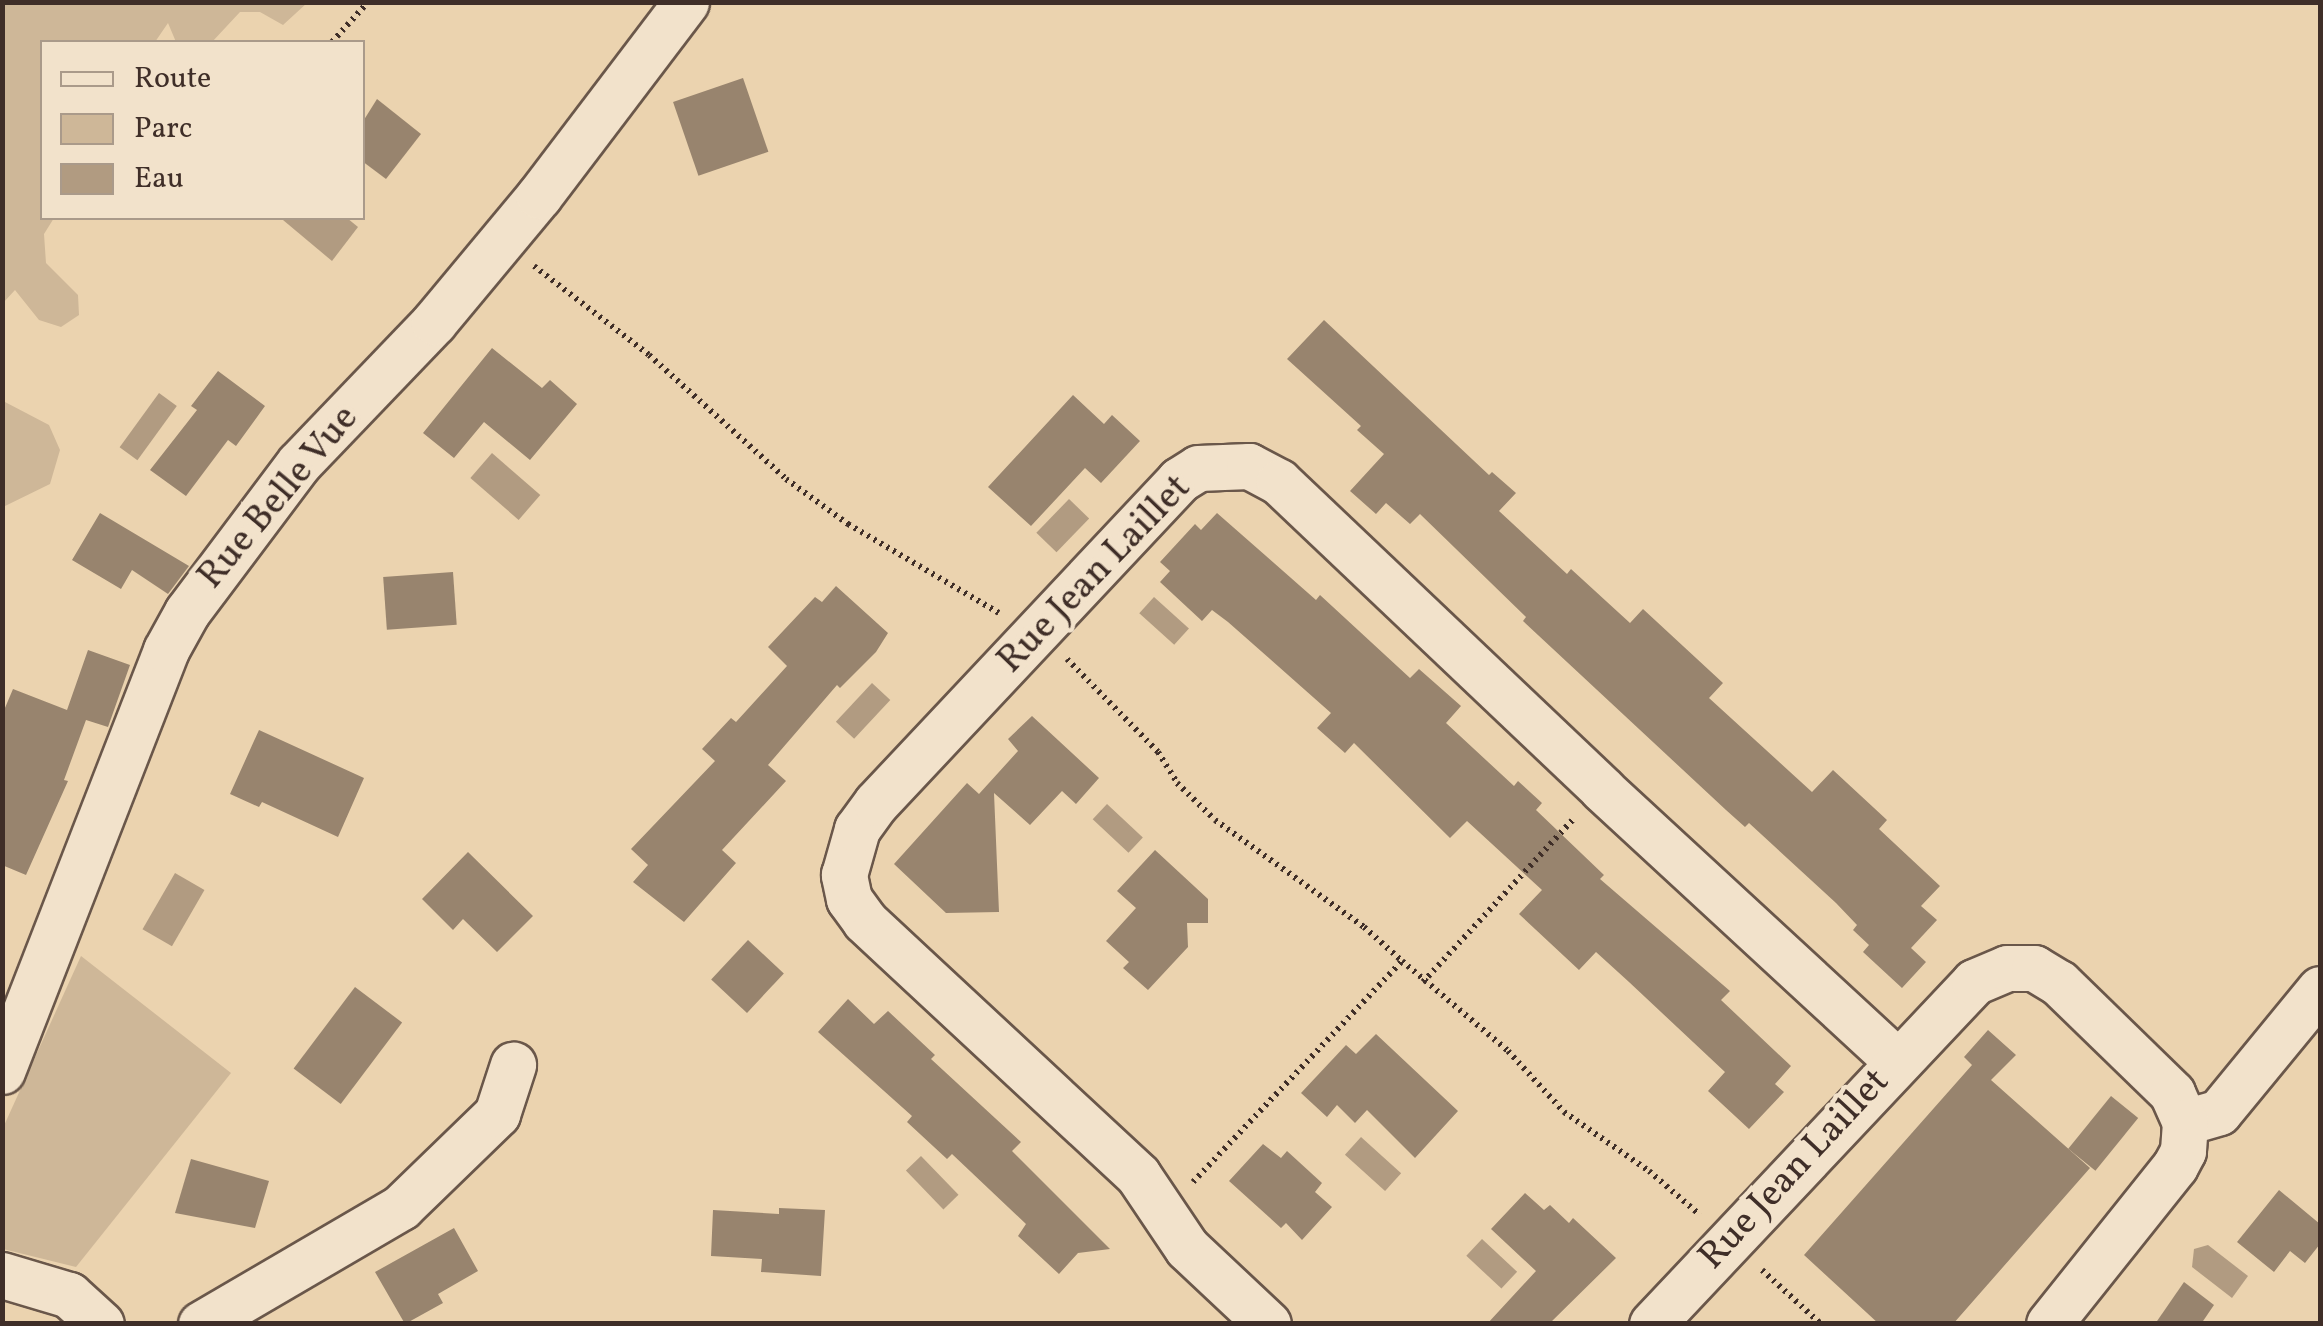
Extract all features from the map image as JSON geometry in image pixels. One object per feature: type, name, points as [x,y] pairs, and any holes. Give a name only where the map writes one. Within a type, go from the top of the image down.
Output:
[{"type":"street","name":"Rue Belle Vue","points":[[2,1071],[146,700],[187,612],[299,463],[434,322],[686,2]]},
{"type":"street","name":"Rue Jean Laillet","points":[[1268,1324],[1188,1248],[1138,1174],[865,920],[849,899],[844,875],[857,829],[876,802],[1179,480],[1198,468],[1249,466],[1280,482],[1602,789],[1897,1061]]},
{"type":"street","name":"Rue Jean Laillet","points":[[1652,1324],[1974,982],[2008,968],[2034,968],[2059,983],[2172,1093],[2185,1122]]},
{"type":"street","points":[[2049,1324],[2174,1166],[2183,1151],[2185,1122],[2219,1112],[2320,989]]},
{"type":"street","points":[[201,1324],[401,1207],[498,1114],[513,1065]]},
{"type":"street","points":[[2,1276],[69,1295],[101,1324]]},
{"type":"path","points":[[334,40],[368,2]]},
{"type":"path","points":[[502,239],[635,343],[815,501],[904,559],[1056,647],[1150,743],[1177,783],[1215,820],[1353,919],[1508,1051],[1564,1112],[1650,1171],[1821,1324]]},
{"type":"path","points":[[1423,982],[1602,789]]},
{"type":"path","points":[[1164,1212],[1402,961]]},
{"type":"green space","points":[[3,2],[307,3],[283,25],[260,12],[240,12],[214,40],[175,40],[168,23],[156,40],[40,40],[40,220],[53,220],[44,234],[46,263],[78,295],[79,315],[61,327],[39,320],[15,290],[3,303]]},
{"type":"green space","points":[[2,389],[5,402],[49,425],[60,450],[50,484],[3,507]]},
{"type":"green space","points":[[81,956],[231,1073],[76,1267],[3,1249],[2,1130]]},
{"type":"water","points":[[283,220],[349,220],[358,227],[332,261]]},
{"type":"water","points":[[159,393],[177,406],[137,460],[120,447]]},
{"type":"water","points":[[492,453],[540,495],[519,520],[470,478]]},
{"type":"water","points":[[1069,499],[1089,518],[1056,552],[1036,533]]},
{"type":"water","points":[[1154,597],[1189,628],[1174,645],[1139,613]]},
{"type":"water","points":[[872,683],[890,700],[854,739],[836,722]]},
{"type":"water","points":[[1107,804],[1143,837],[1129,853],[1093,819]]},
{"type":"water","points":[[175,873],[204,890],[172,946],[142,929]]},
{"type":"water","points":[[1361,1137],[1401,1173],[1385,1191],[1345,1155]]},
{"type":"water","points":[[921,1156],[959,1195],[943,1209],[906,1171]]},
{"type":"water","points":[[1482,1239],[1517,1272],[1501,1289],[1466,1256]]},
{"type":"water","points":[[2208,1245],[2248,1276],[2232,1298],[2192,1267],[2194,1249]]},
{"type":"building","points":[[743,78],[768,152],[698,176],[673,102]]},
{"type":"building","points":[[377,99],[421,134],[386,179],[365,163],[365,118]]},
{"type":"building","points":[[1324,320],[1489,475],[1492,472],[1516,493],[1499,511],[1567,574],[1571,569],[1630,623],[1643,609],[1723,683],[1709,698],[1812,792],[1833,770],[1887,820],[1879,829],[1940,886],[1921,906],[1937,920],[1911,948],[1926,962],[1902,988],[1863,952],[1869,945],[1853,930],[1857,925],[1836,903],[1749,823],[1745,827],[1726,810],[1523,621],[1526,617],[1420,514],[1410,524],[1386,503],[1376,514],[1350,491],[1384,454],[1357,430],[1361,426],[1287,359]]},
{"type":"building","points":[[492,348],[542,388],[550,380],[577,404],[530,460],[484,422],[454,458],[423,433]]},
{"type":"building","points":[[218,371],[265,406],[236,446],[228,440],[186,496],[150,470],[197,410],[191,406]]},
{"type":"building","points":[[1073,395],[1104,424],[1112,415],[1140,441],[1101,483],[1085,468],[1031,526],[988,487]]},
{"type":"building","points":[[100,513],[189,566],[168,594],[132,570],[121,589],[72,560]]},
{"type":"building","points":[[1217,513],[1316,600],[1320,595],[1410,678],[1419,669],[1461,706],[1446,723],[1514,786],[1518,781],[1542,803],[1536,810],[1604,875],[1600,879],[1730,991],[1721,1000],[1791,1066],[1775,1084],[1784,1092],[1749,1129],[1708,1091],[1725,1072],[1629,982],[1596,952],[1579,970],[1519,914],[1542,890],[1467,821],[1450,838],[1354,743],[1345,753],[1317,728],[1331,713],[1228,622],[1212,610],[1202,621],[1160,582],[1170,571],[1160,562],[1195,524],[1201,530]]},
{"type":"building","points":[[453,572],[457,625],[387,630],[383,577]]},
{"type":"building","points":[[836,586],[888,633],[876,652],[840,688],[837,685],[768,765],[786,781],[722,850],[736,863],[684,922],[633,882],[648,865],[631,849],[715,761],[702,749],[731,718],[736,722],[787,666],[768,647],[815,597],[822,602]]},
{"type":"building","points":[[88,650],[130,665],[108,727],[86,720],[64,780],[68,781],[26,875],[2,865],[2,715],[13,689],[67,710]]},
{"type":"building","points":[[1032,716],[1099,778],[1076,804],[1062,791],[1030,825],[994,793],[999,912],[946,913],[894,864],[967,783],[979,794],[1018,751],[1008,739]]},
{"type":"building","points":[[259,730],[364,778],[338,837],[262,802],[259,807],[230,794]]},
{"type":"building","points":[[1155,850],[1208,899],[1208,923],[1187,923],[1188,947],[1148,990],[1123,968],[1129,962],[1106,941],[1136,908],[1117,891]]},
{"type":"building","points":[[468,852],[533,916],[497,952],[463,919],[453,930],[422,899]]},
{"type":"building","points":[[748,940],[784,973],[747,1013],[711,979]]},
{"type":"building","points":[[355,987],[402,1023],[341,1104],[294,1068]]},
{"type":"building","points":[[848,999],[874,1024],[888,1011],[935,1055],[931,1059],[1021,1142],[1012,1151],[1110,1249],[1078,1253],[1059,1274],[1018,1236],[1026,1224],[952,1154],[947,1159],[907,1122],[912,1116],[818,1032]]},
{"type":"building","points":[[1988,1030],[2016,1055],[1991,1080],[2090,1168],[1953,1324],[1879,1324],[1804,1255],[1972,1065],[1964,1057]]},
{"type":"building","points":[[1376,1034],[1458,1111],[1415,1158],[1367,1110],[1355,1123],[1337,1105],[1327,1117],[1301,1093],[1346,1045],[1356,1054]]},
{"type":"building","points":[[2111,1096],[2138,1118],[2095,1171],[2068,1149]]},
{"type":"building","points":[[1263,1144],[1281,1158],[1287,1151],[1322,1183],[1315,1192],[1332,1207],[1302,1240],[1286,1223],[1281,1228],[1229,1181]]},
{"type":"building","points":[[191,1159],[269,1181],[255,1228],[175,1213]]},
{"type":"building","points":[[2279,1190],[2320,1224],[2320,1244],[2305,1263],[2290,1251],[2274,1272],[2237,1242]]},
{"type":"building","points":[[1525,1193],[1544,1210],[1550,1205],[1569,1223],[1573,1218],[1616,1258],[1549,1324],[1487,1324],[1536,1271],[1491,1229]]},
{"type":"building","points":[[779,1208],[825,1210],[821,1276],[761,1272],[762,1259],[711,1256],[713,1210],[779,1214]]},
{"type":"building","points":[[454,1228],[478,1271],[438,1294],[443,1303],[405,1324],[375,1272]]},
{"type":"building","points":[[2184,1282],[2214,1305],[2201,1324],[2155,1324]]}]
